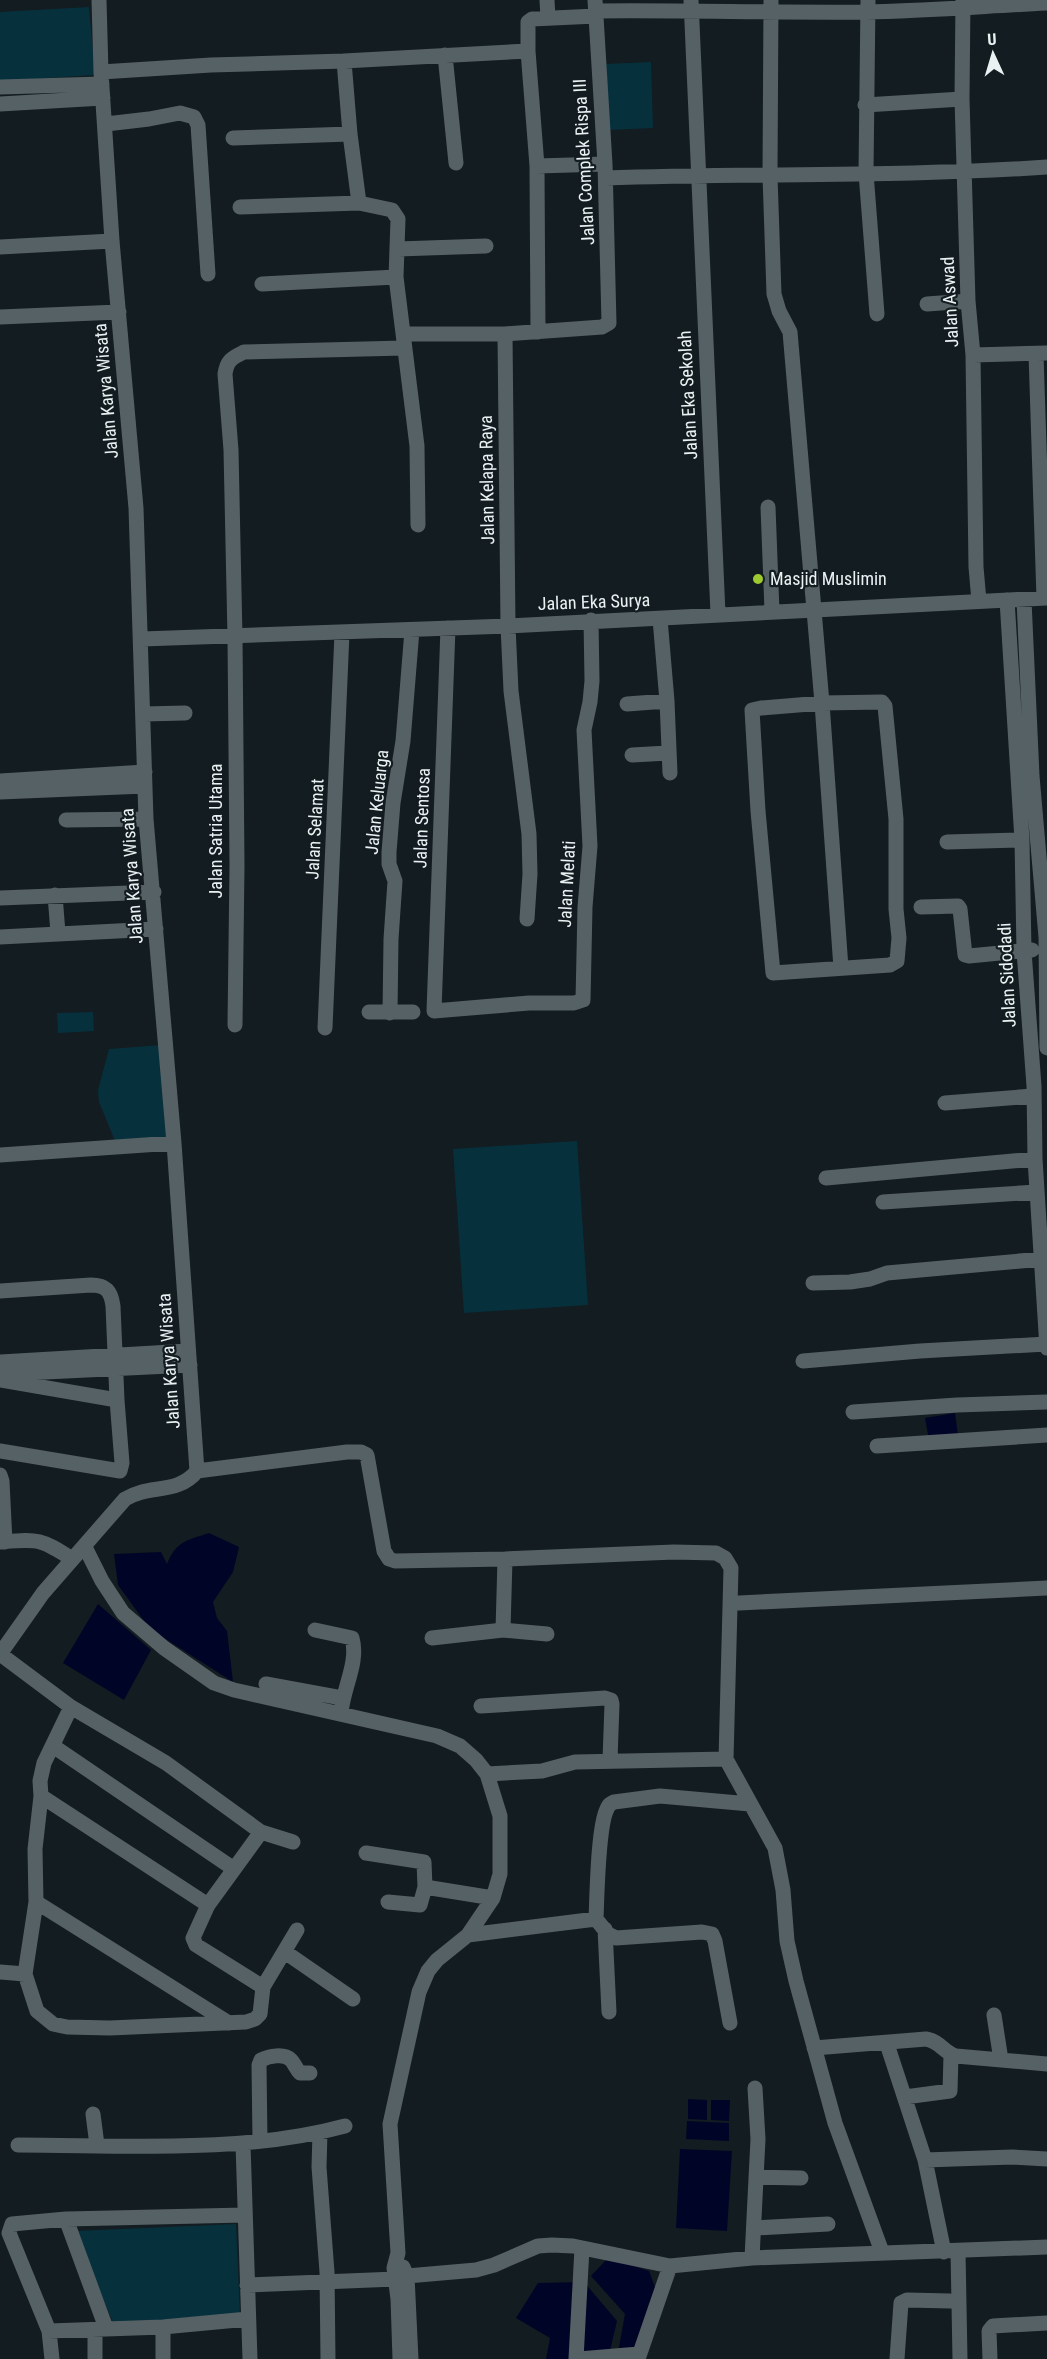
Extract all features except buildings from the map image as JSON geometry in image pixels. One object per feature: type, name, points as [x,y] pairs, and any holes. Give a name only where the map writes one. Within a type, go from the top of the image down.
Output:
[{"type":"street","name":"Jalan Karya Wisata","points":[[99,0],[112,241],[136,508],[146,819],[174,1143],[197,1471]]},
{"type":"street","points":[[547,0],[548,18]]},
{"type":"street","name":"Jalan Aswad","points":[[963,3],[968,301],[973,355],[976,567],[979,602]]},
{"type":"street","points":[[404,341],[538,332],[537,166],[528,51],[528,22],[532,19],[595,9],[691,5],[868,6],[1047,3]]},
{"type":"street","name":"Jalan Eka Sekolah","points":[[691,5],[717,614]]},
{"type":"street","points":[[771,6],[770,176],[774,294],[779,311],[790,332],[822,703],[841,968]]},
{"type":"street","points":[[868,6],[865,105],[866,172],[877,314]]},
{"type":"street","name":"Jalan Complek Rispa III","points":[[538,332],[602,327],[609,322],[606,171],[595,9]]},
{"type":"street","points":[[0,104],[211,65],[344,62],[528,51]]},
{"type":"street","points":[[445,56],[456,163]]},
{"type":"street","points":[[344,62],[359,203]]},
{"type":"street","points":[[0,87],[102,85]]},
{"type":"street","points":[[865,105],[963,99]]},
{"type":"street","points":[[105,121],[148,119],[154,116],[188,113],[194,117],[198,125],[208,274]]},
{"type":"street","points":[[232,138],[350,134]]},
{"type":"street","points":[[537,166],[697,175],[770,176],[866,172],[966,172],[1047,167]]},
{"type":"street","points":[[240,207],[359,203],[386,208],[395,213],[398,219],[396,277],[417,446],[418,525]]},
{"type":"street","points":[[0,247],[112,241]]},
{"type":"street","points":[[398,249],[486,246]]},
{"type":"street","points":[[262,284],[396,277]]},
{"type":"street","points":[[927,304],[968,301]]},
{"type":"street","points":[[0,316],[119,312]]},
{"type":"street","name":"Jalan Kelapa Raya","points":[[505,334],[508,626],[511,690],[529,834],[530,874],[527,918]]},
{"type":"street","name":"Jalan Satria Utama","points":[[235,1025],[237,866],[235,637],[231,450],[225,374],[227,363],[244,352],[404,341]]},
{"type":"street","points":[[973,355],[1042,353],[1046,598]]},
{"type":"street","points":[[768,507],[772,611]]},
{"type":"street","name":"Jalan Eka Surya","points":[[142,639],[508,626],[1046,598]]},
{"type":"street","name":"Jalan Sidodadi","points":[[1007,600],[1022,840],[1024,944],[1038,1089],[1040,1167],[1037,1192],[1044,1253],[1047,1348]]},
{"type":"street","points":[[1024,600],[1032,776],[1046,944],[1047,1048]]},
{"type":"street","points":[[660,619],[670,773]]},
{"type":"street","name":"Jalan Melati","points":[[434,1011],[529,1003],[574,1003],[583,1000],[585,907],[590,846],[584,730],[592,681],[591,620]]},
{"type":"street","name":"Jalan Sentosa","points":[[434,1011],[448,628]]},
{"type":"street","name":"Jalan Keluarga","points":[[390,1013],[391,939],[395,881],[389,864],[389,852],[393,803],[403,741],[412,630]]},
{"type":"street","name":"Jalan Selamat","points":[[326,1028],[342,633]]},
{"type":"street","points":[[627,704],[667,701]]},
{"type":"street","points":[[882,702],[885,706],[896,819],[896,909],[899,938],[897,961],[890,965],[773,973],[750,715],[754,709],[822,703],[882,702]]},
{"type":"street","points":[[144,714],[186,713]]},
{"type":"street","points":[[632,755],[668,753]]},
{"type":"street","points":[[0,781],[145,779]]},
{"type":"street","points":[[0,792],[145,779]]},
{"type":"street","points":[[66,820],[146,819]]},
{"type":"street","points":[[947,842],[1022,840]]},
{"type":"street","points":[[0,898],[154,892]]},
{"type":"street","points":[[55,895],[58,933]]},
{"type":"street","points":[[921,907],[958,906],[965,955],[1024,944],[1046,944]]},
{"type":"street","points":[[0,937],[156,929]]},
{"type":"street","points":[[369,1012],[413,1012]]},
{"type":"street","points":[[945,1103],[1038,1089]]},
{"type":"street","points":[[0,1155],[174,1143]]},
{"type":"street","points":[[826,1178],[1040,1167]]},
{"type":"street","points":[[883,1202],[1037,1192]]},
{"type":"street","points":[[813,1283],[850,1282],[870,1279],[887,1273],[1044,1253]]},
{"type":"street","points":[[0,1291],[102,1285],[112,1299],[121,1471],[0,1451]]},
{"type":"street","points":[[803,1361],[920,1351],[1047,1344]]},
{"type":"street","points":[[0,1374],[189,1358]]},
{"type":"street","points":[[0,1362],[115,1363]]},
{"type":"street","points":[[0,1380],[117,1400]]},
{"type":"street","points":[[853,1412],[1047,1402]]},
{"type":"street","points":[[877,1446],[1047,1435]]},
{"type":"street","points":[[293,1842],[261,1832],[166,1763],[71,1707],[0,1654],[43,1593],[119,1505],[135,1493],[180,1485],[190,1480],[197,1471],[361,1452],[369,1459],[384,1551],[389,1559],[395,1561],[674,1552],[716,1553],[725,1558],[731,1568],[726,1759],[775,1848],[783,1890],[788,1941],[814,2048],[835,2123],[882,2252]]},
{"type":"street","points":[[0,1475],[2,1481],[2,1542],[36,1540],[46,1543],[72,1559]]},
{"type":"street","points":[[85,1547],[102,1581],[123,1612],[164,1648],[214,1683],[234,1690],[341,1705]]},
{"type":"street","points":[[503,1630],[505,1559]]},
{"type":"street","points":[[739,1603],[1047,1588]]},
{"type":"street","points":[[315,1630],[351,1638],[355,1654],[341,1705]]},
{"type":"street","points":[[432,1638],[503,1630],[547,1634]]},
{"type":"street","points":[[266,1684],[341,1705],[437,1736],[460,1746],[487,1774],[500,1816],[502,1845],[500,1874],[493,1898],[468,1935],[446,1951],[428,1971],[419,1992],[393,2106],[390,2124],[399,2269],[400,2359]]},
{"type":"street","points":[[481,1706],[605,1698],[611,1700],[610,1760]]},
{"type":"street","points":[[71,1707],[44,1763],[40,1781],[41,1796],[34,1849],[36,1902],[25,1974],[37,2011],[53,2024],[67,2027],[246,2022],[258,2017],[263,1987],[297,1930]]},
{"type":"street","points":[[53,1746],[234,1869]]},
{"type":"street","points":[[487,1774],[542,1772],[575,1762],[726,1759]]},
{"type":"street","points":[[41,1796],[208,1905]]},
{"type":"street","points":[[609,2012],[600,1924],[604,1815],[609,1805],[614,1802],[660,1796],[750,1804]]},
{"type":"street","points":[[261,1832],[208,1905],[193,1934],[195,1942],[263,1987]]},
{"type":"street","points":[[366,1853],[424,1862],[425,1887],[420,1905],[388,1902]]},
{"type":"street","points":[[425,1887],[493,1898]]},
{"type":"street","points":[[36,1902],[229,2023]]},
{"type":"street","points":[[468,1935],[600,1924],[616,1938],[702,1932],[711,1934],[715,1941],[730,2023]]},
{"type":"street","points":[[285,1952],[353,1999]]},
{"type":"street","points":[[0,1972],[25,1974]]},
{"type":"street","points":[[994,2015],[1001,2060]]},
{"type":"street","points":[[814,2048],[932,2040],[951,2055],[1047,2064]]},
{"type":"street","points":[[887,2044],[926,2160],[950,2252],[960,2359]]},
{"type":"street","points":[[905,2097],[950,2091],[951,2055]]},
{"type":"street","points":[[260,2141],[259,2065],[261,2060],[273,2056],[291,2059],[300,2073],[310,2073]]},
{"type":"street","points":[[752,2259],[758,2139],[755,2088]]},
{"type":"street","points":[[93,2114],[97,2145]]},
{"type":"street","points":[[18,2145],[243,2144],[320,2133],[345,2126]]},
{"type":"street","points":[[320,2133],[319,2167],[326,2277],[328,2359]]},
{"type":"street","points":[[243,2144],[250,2359]]},
{"type":"street","points":[[926,2160],[1012,2157],[1047,2159]]},
{"type":"street","points":[[756,2177],[801,2178]]},
{"type":"street","points":[[52,2359],[49,2331],[9,2233],[12,2224],[66,2219],[245,2215]]},
{"type":"street","points":[[66,2219],[100,2329],[95,2359]]},
{"type":"street","points":[[755,2228],[828,2224]]},
{"type":"street","points":[[247,2281],[326,2277],[399,2269],[476,2270],[494,2265],[538,2246],[582,2248],[670,2266],[882,2252],[950,2252],[1047,2247]]},
{"type":"street","points":[[582,2248],[578,2359],[638,2357],[670,2266]]},
{"type":"street","points":[[950,2252],[950,2359]]},
{"type":"street","points":[[399,2269],[411,2359]]},
{"type":"street","points":[[897,2359],[901,2302],[950,2301]]},
{"type":"street","points":[[49,2331],[163,2327],[248,2319]]},
{"type":"street","points":[[990,2359],[989,2331],[993,2326],[1047,2323]]},
{"type":"street","points":[[163,2327],[163,2359]]},
{"type":"shaded area","points":[[89,7],[95,75],[0,81],[0,12]]},
{"type":"shaded area","points":[[651,62],[653,128],[608,130],[606,64]]},
{"type":"shaded area","points":[[93,1012],[94,1031],[58,1033],[57,1013]]},
{"type":"shaded area","points":[[161,1045],[168,1138],[115,1141],[99,1102],[98,1090],[109,1049]]},
{"type":"shaded area","points":[[577,1141],[588,1305],[464,1313],[453,1149]]},
{"type":"shaded area","points":[[955,1413],[958,1435],[929,1440],[925,1418]]},
{"type":"shaded area","points":[[209,1533],[239,1547],[233,1572],[213,1602],[217,1618],[227,1631],[233,1682],[150,1629],[118,1585],[114,1554],[161,1552],[167,1564],[174,1550],[179,1546]]},
{"type":"shaded area","points":[[98,1604],[151,1650],[124,1700],[63,1663]]},
{"type":"shaded area","points":[[688,2099],[707,2100],[707,2120],[688,2119]]},
{"type":"shaded area","points":[[711,2100],[730,2100],[729,2121],[711,2120]]},
{"type":"shaded area","points":[[687,2121],[729,2123],[729,2141],[686,2139]]},
{"type":"shaded area","points":[[680,2149],[732,2151],[727,2231],[676,2228]]},
{"type":"shaded area","points":[[236,2224],[240,2315],[114,2325],[75,2231]]},
{"type":"shaded area","points":[[608,2258],[649,2271],[659,2298],[630,2357],[618,2353],[625,2314],[591,2276]]},
{"type":"shaded area","points":[[584,2282],[617,2321],[608,2359],[546,2359],[550,2338],[516,2318],[538,2283]]},
{"type":"place","name":"Masjid Muslimin","points":[[758,579]]}]
